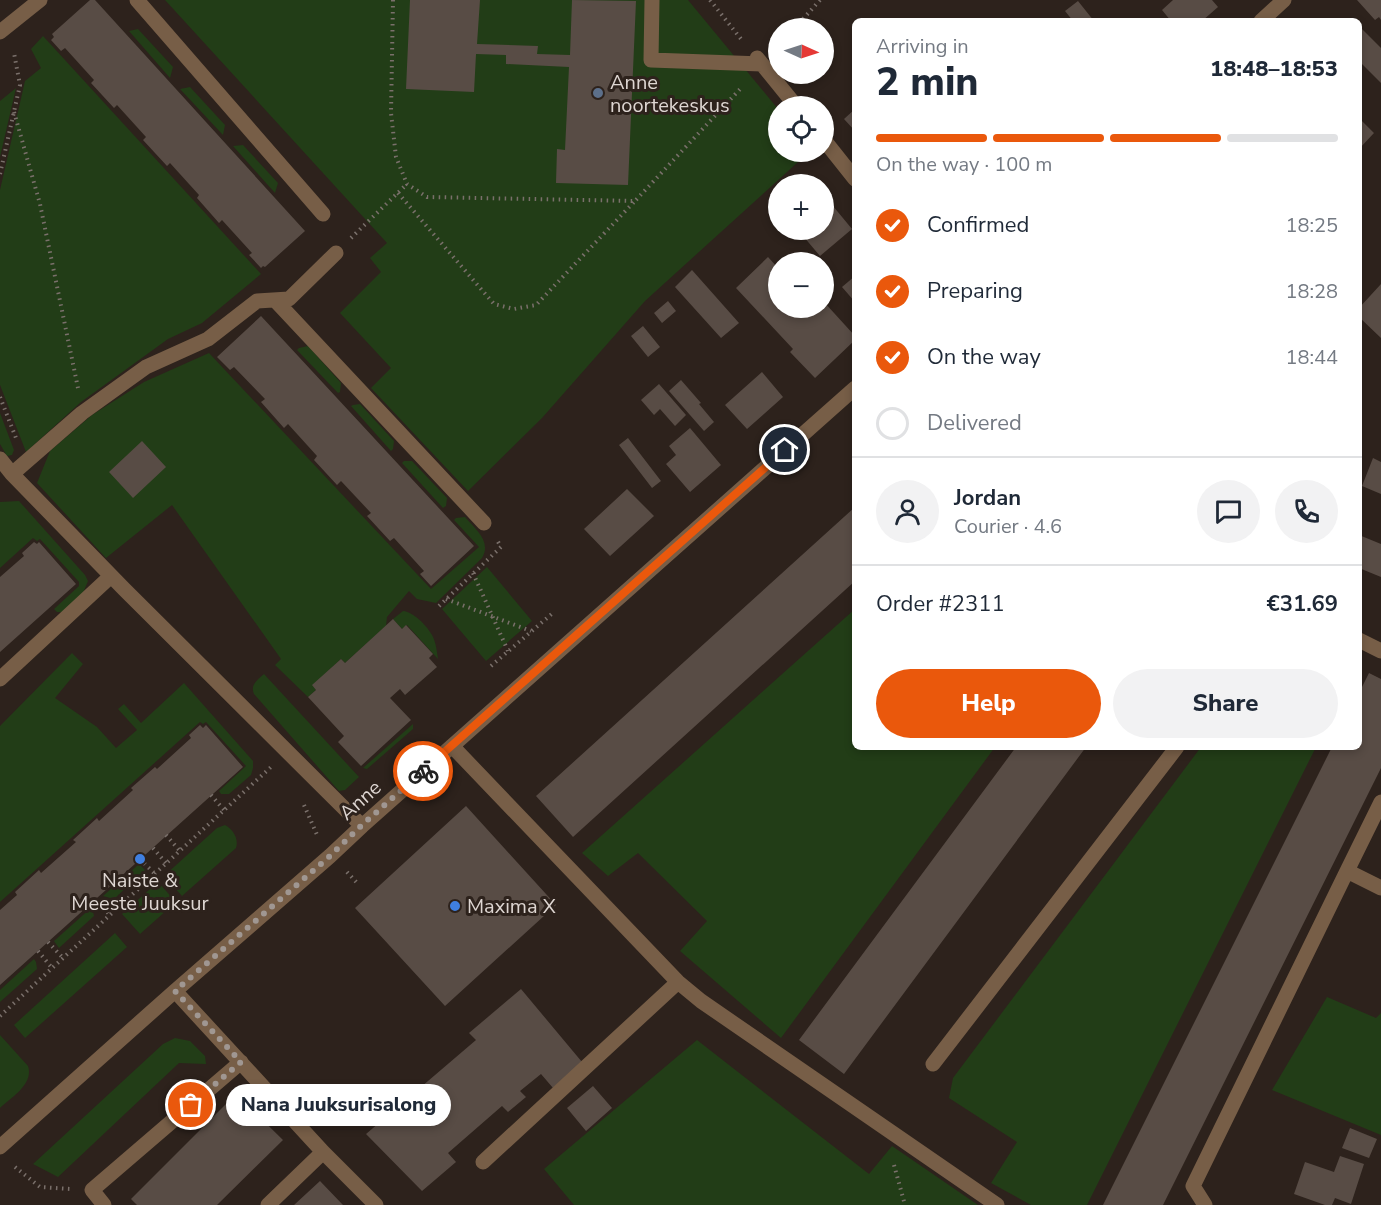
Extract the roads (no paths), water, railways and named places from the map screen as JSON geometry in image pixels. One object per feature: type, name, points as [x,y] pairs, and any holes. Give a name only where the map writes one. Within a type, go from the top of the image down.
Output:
[{"type":"street","points":[[4,28],[40,0]]},
{"type":"street","points":[[136,0],[324,214]]},
{"type":"street","points":[[652,0],[651,60],[760,61],[788,96]]},
{"type":"street","points":[[1264,18],[1284,0]]},
{"type":"street","points":[[834,153],[852,175]]},
{"type":"street","points":[[12,474],[82,413],[146,367],[208,339],[257,300],[289,299],[336,253]]},
{"type":"street","points":[[275,300],[484,523]]},
{"type":"street","name":"Anne","points":[[0,1147],[852,391]]},
{"type":"street","points":[[0,459],[111,576],[362,825]]},
{"type":"street","points":[[0,679],[111,576]]},
{"type":"street","points":[[1362,642],[1381,651]]},
{"type":"street","points":[[452,746],[678,982],[701,1001],[997,1205]]},
{"type":"street","points":[[933,1064],[1175,750]]},
{"type":"street","points":[[1205,1205],[1193,1186],[1381,802]]},
{"type":"street","points":[[1347,872],[1381,888]]},
{"type":"street","points":[[483,1162],[678,982]]},
{"type":"street","points":[[175,991],[322,1152],[376,1205]]},
{"type":"street","points":[[104,1205],[92,1190],[241,1062]]},
{"type":"street","points":[[268,1205],[322,1152]]},
{"type":"place","name":"Anne noortekeskus","points":[[598,93]]},
{"type":"place","name":"Naiste & Meeste Juuksur","points":[[140,859]]},
{"type":"place","name":"Maxima X","points":[[455,906]]},
{"type":"place","name":"Nana Juuksurisalong","points":[[191,1105]]}]
